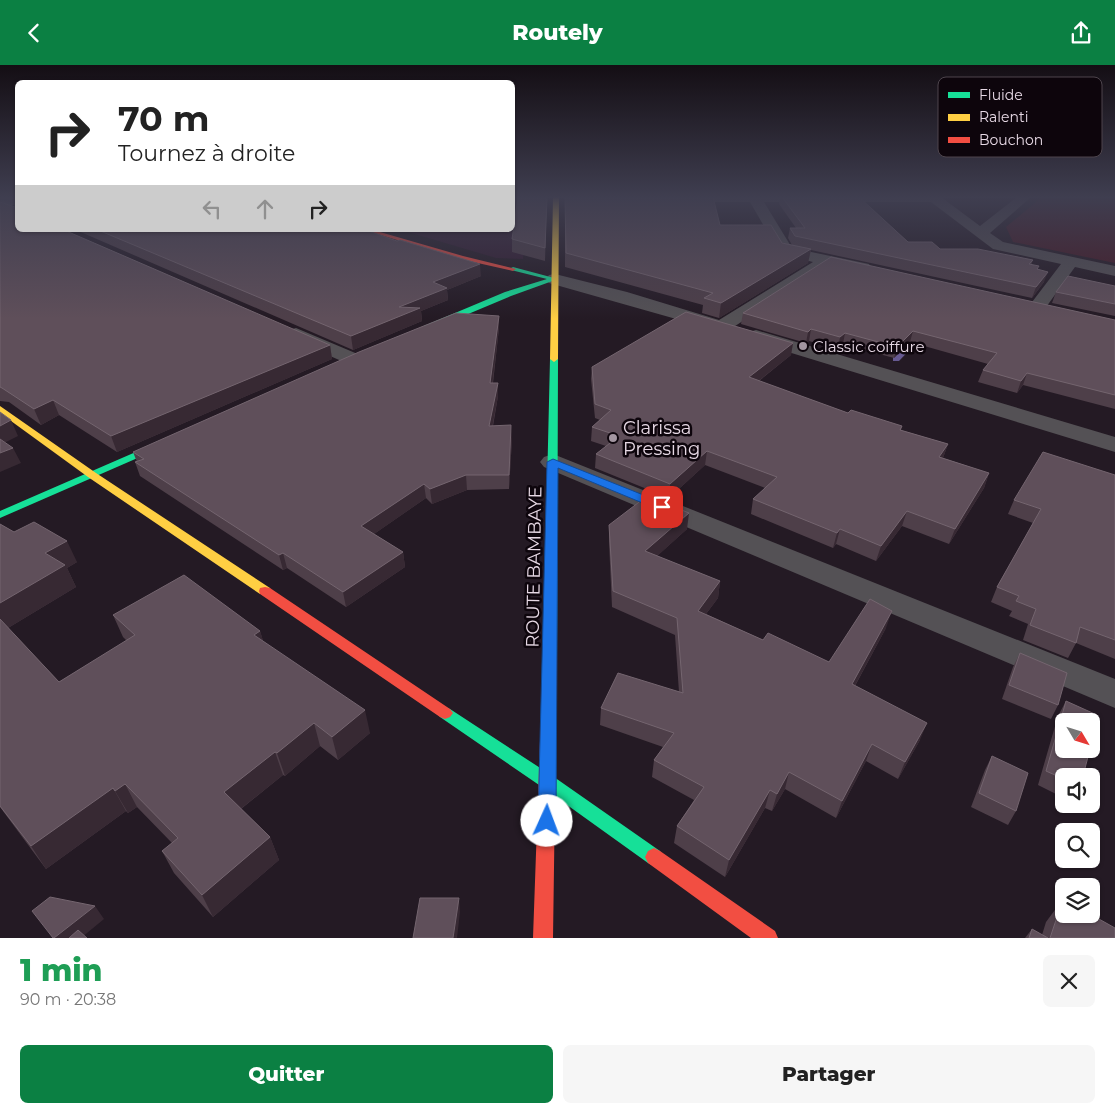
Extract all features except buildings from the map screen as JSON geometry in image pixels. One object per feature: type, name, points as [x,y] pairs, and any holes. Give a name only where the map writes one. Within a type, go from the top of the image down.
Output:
[{"type":"street","points":[[392,238],[462,259],[555,279],[621,296],[1115,445]]},
{"type":"street","name":"ROUTE BAMBAYE","points":[[543,938],[548,782],[556,238]]},
{"type":"street","points":[[778,238],[786,251],[875,271]]},
{"type":"street","points":[[987,238],[998,246],[1115,271]]},
{"type":"street","points":[[722,326],[827,260]]},
{"type":"street","points":[[1038,307],[1071,262]]},
{"type":"street","points":[[416,332],[508,294],[555,279]]},
{"type":"street","points":[[1019,302],[1058,311]]},
{"type":"street","points":[[281,328],[357,357]]},
{"type":"street","points":[[334,367],[357,357]]},
{"type":"street","points":[[0,409],[92,475],[548,782],[768,938]]},
{"type":"street","points":[[0,515],[182,435]]},
{"type":"street","points":[[553,462],[1115,694]]},
{"type":"shaded area","points":[[427,238],[525,238],[523,259],[496,258]]},
{"type":"shaded area","points":[[1011,238],[1115,238],[1115,263],[1013,242]]},
{"type":"waterway","points":[[896,359],[917,338]]},
{"type":"traffic: fast","points":[[427,328],[508,294],[555,279],[513,269]]},
{"type":"traffic: fast","points":[[550,656],[554,359]]},
{"type":"traffic: fast","points":[[0,515],[168,441]]},
{"type":"traffic: fast","points":[[445,713],[548,782],[654,857]]},
{"type":"traffic: slow","points":[[554,359],[555,238]]},
{"type":"traffic: slow","points":[[0,409],[92,475],[265,591]]},
{"type":"traffic: jam","points":[[393,238],[462,258],[513,269]]},
{"type":"traffic: jam","points":[[265,591],[445,713]]},
{"type":"traffic: jam","points":[[543,938],[550,656]]},
{"type":"traffic: jam","points":[[654,857],[768,938]]},
{"type":"place","name":"Classic coiffure","points":[[803,346]]},
{"type":"place","name":"Clarissa Pressing","points":[[613,438]]},
{"type":"route","points":[[547,821],[553,462],[662,507]]}]
